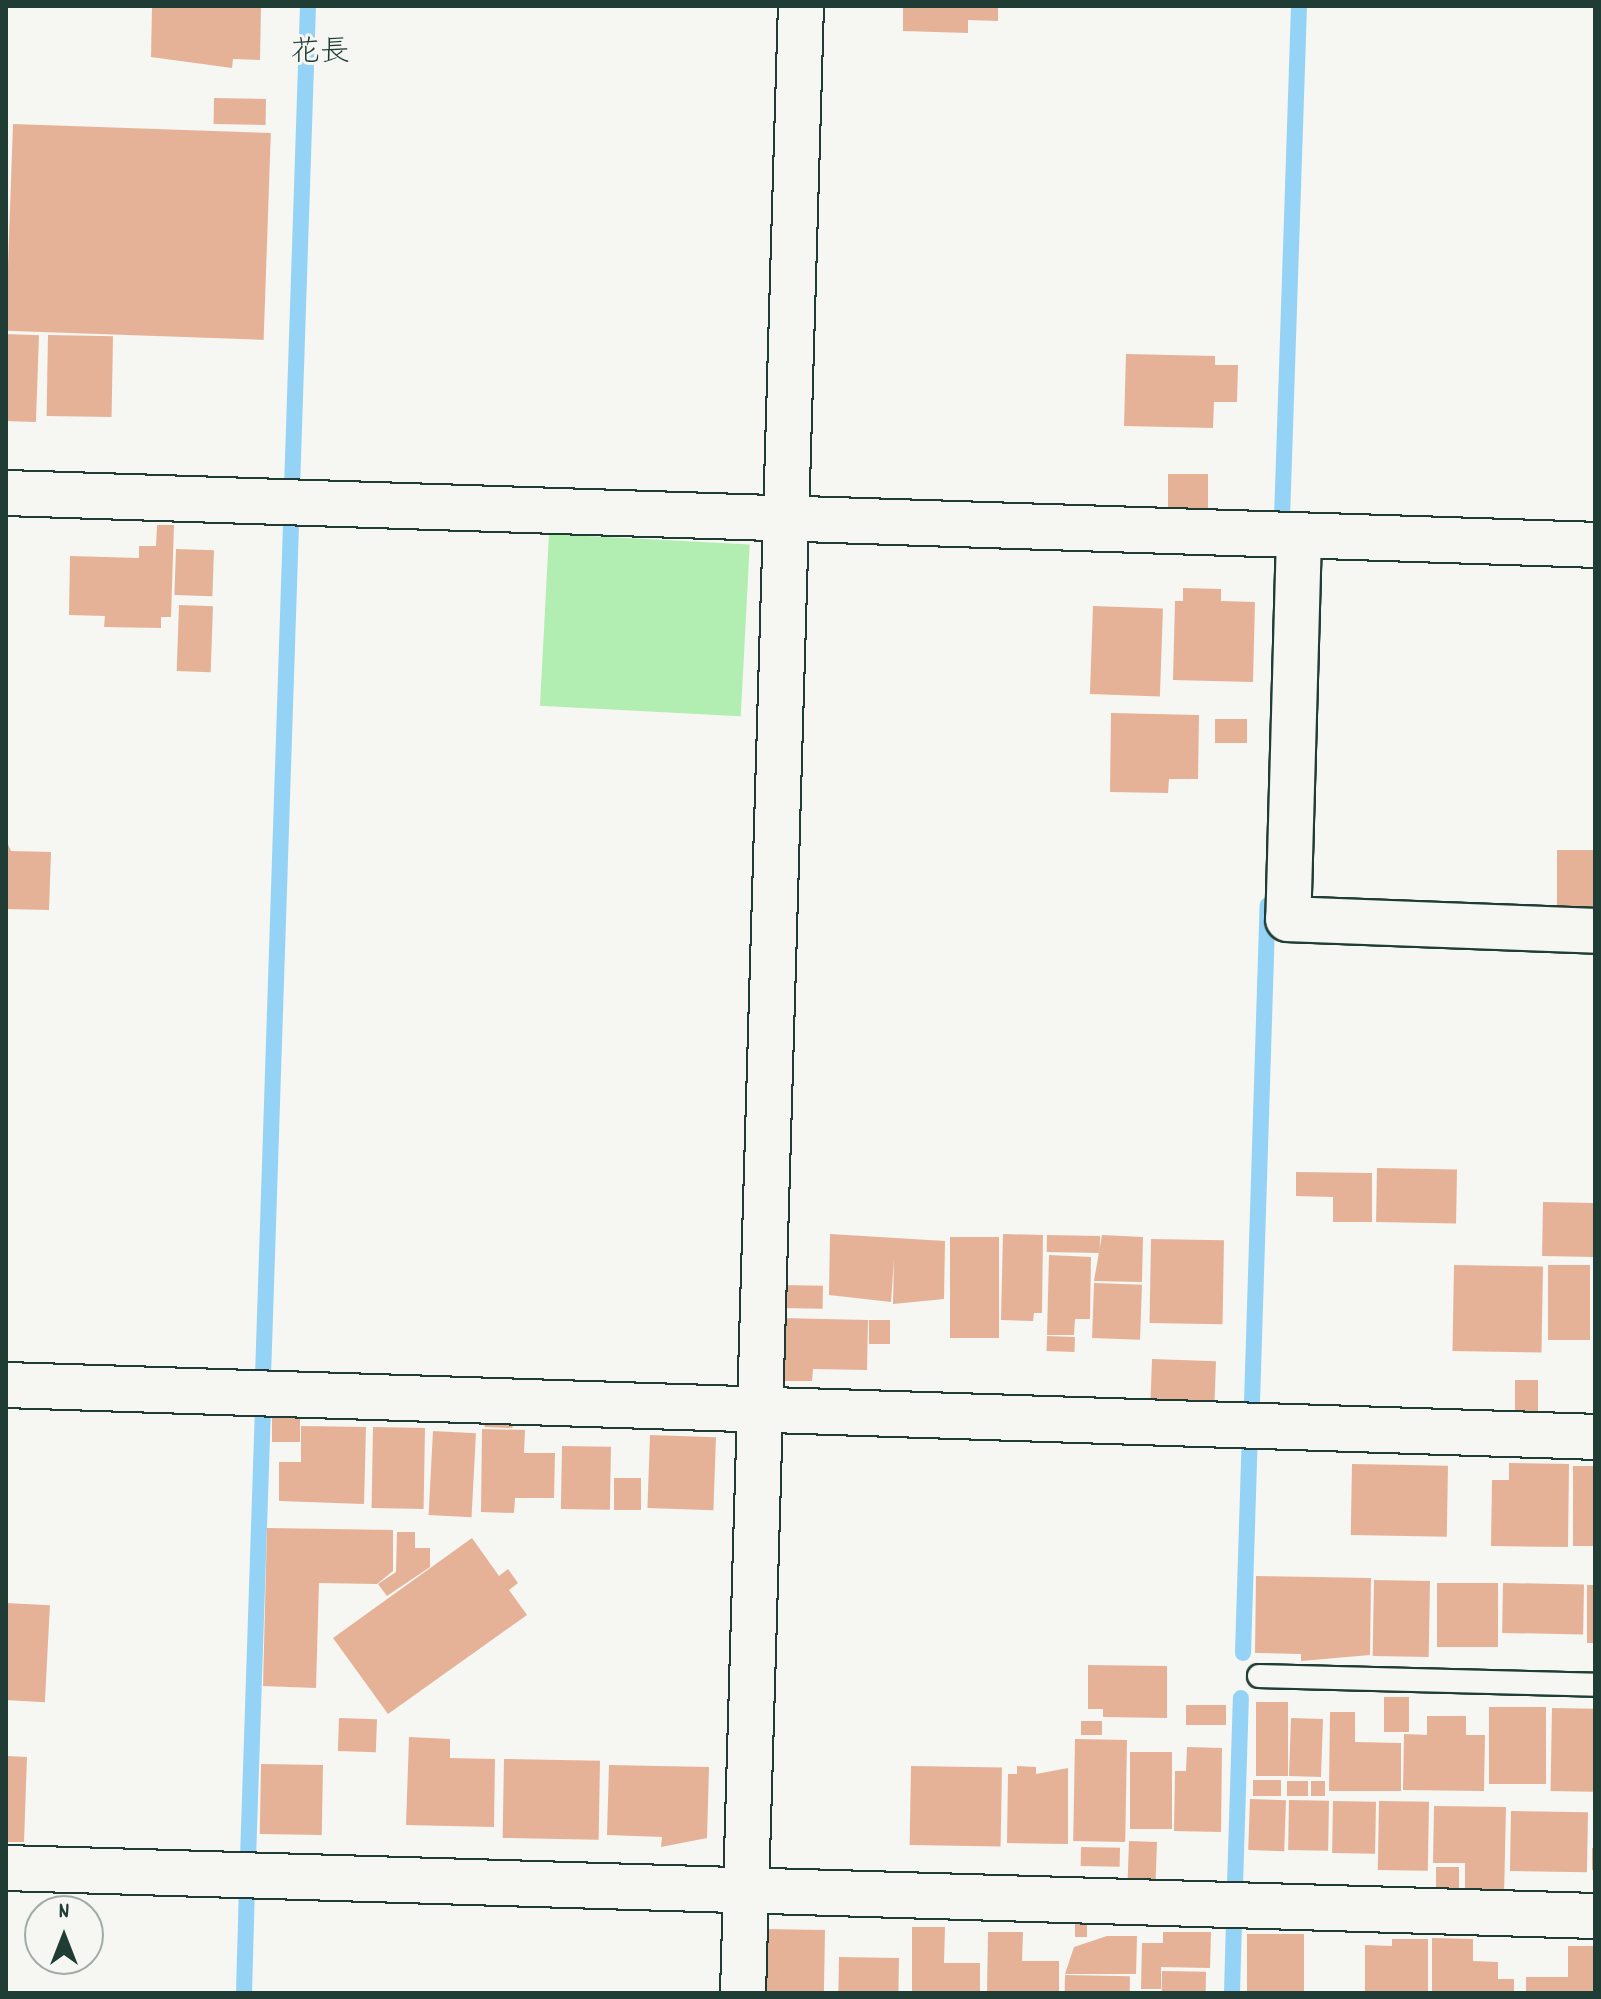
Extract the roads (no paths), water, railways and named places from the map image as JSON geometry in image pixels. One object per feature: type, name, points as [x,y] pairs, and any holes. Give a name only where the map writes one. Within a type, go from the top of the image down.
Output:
[{"type":"street","points":[[743,1993],[801,6]]},
{"type":"street","points":[[6,493],[1595,545]]},
{"type":"street","points":[[1299,536],[1288,919],[1595,931]]},
{"type":"street","points":[[6,1385],[1595,1437]]},
{"type":"street","points":[[6,1868],[1595,1916]]},
{"type":"lane","points":[[1259,1676],[1595,1685]]},
{"type":"waterway","points":[[292,488],[308,6]]},
{"type":"waterway","points":[[1282,519],[1299,6]]},
{"type":"waterway","points":[[263,1377],[291,524]]},
{"type":"waterway","points":[[1252,1402],[1268,905]]},
{"type":"waterway","points":[[248,1859],[263,1404]]},
{"type":"waterway","points":[[1243,1653],[1250,1436]]},
{"type":"waterway","points":[[1235,1885],[1241,1698]]},
{"type":"waterway","points":[[244,1993],[247,1888]]},
{"type":"waterway","points":[[1232,1993],[1234,1923]]},
{"type":"district","name":"花長","points":[[320,55]]}]
